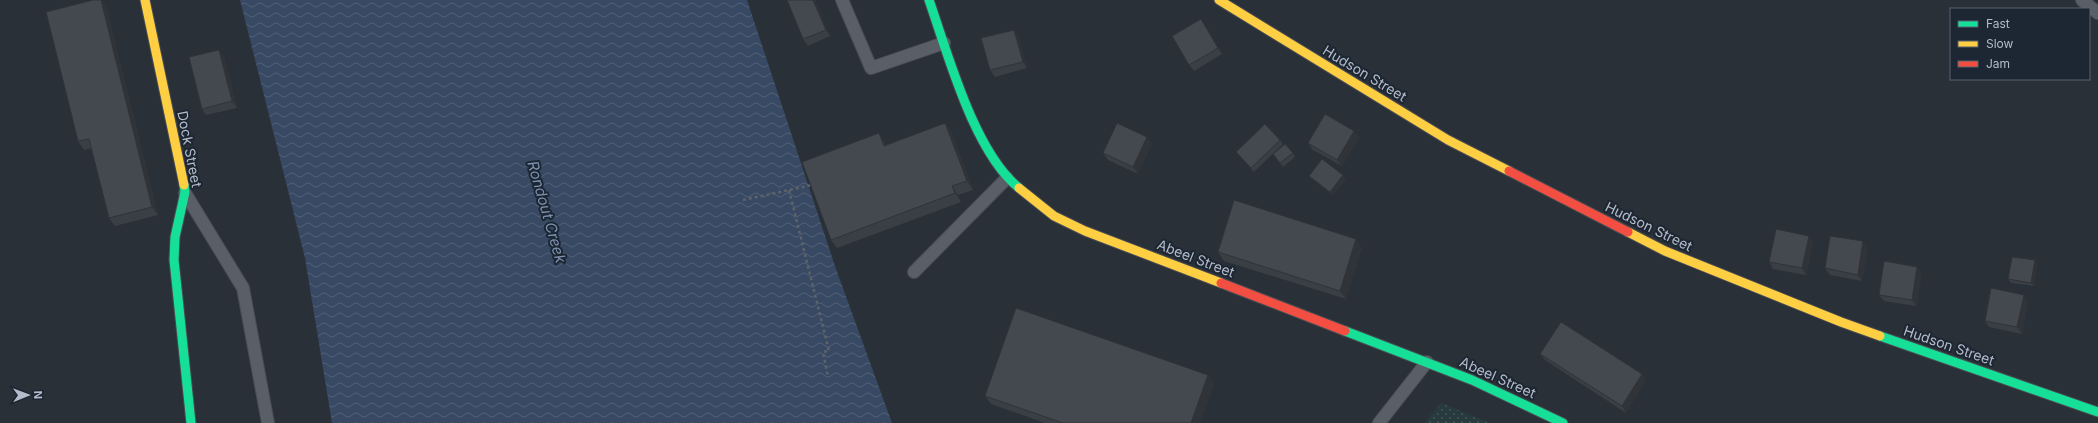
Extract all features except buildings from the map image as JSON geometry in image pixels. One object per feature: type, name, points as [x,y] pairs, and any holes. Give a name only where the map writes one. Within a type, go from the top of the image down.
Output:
[{"type":"street","name":"Dock Street","points":[[145,0],[185,192],[175,237],[174,260],[191,423]]},
{"type":"street","name":"Abeel Street","points":[[929,0],[958,84],[986,147],[1007,178],[1054,216],[1086,231],[1472,380],[1563,423]]},
{"type":"street","name":"Hudson Street","points":[[1219,0],[1448,140],[1665,251],[1841,322],[2098,412]]},
{"type":"lane","points":[[842,0],[871,68],[944,43]]},
{"type":"lane","points":[[2082,0],[2098,13]]},
{"type":"lane","points":[[914,272],[1007,178]]},
{"type":"lane","points":[[185,192],[243,288],[268,423]]},
{"type":"lane","points":[[1379,423],[1427,362]]},
{"type":"path","points":[[743,200],[813,185]]},
{"type":"path","points":[[789,190],[829,350],[823,352],[828,377]]},
{"type":"green space","points":[[1441,403],[1490,423],[1424,423]]},
{"type":"water","name":"Rondout Creek","points":[[240,0],[747,0],[836,269],[892,423],[332,423],[305,258]]},
{"type":"traffic: fast","points":[[929,0],[954,74],[976,127],[989,151],[1003,172],[1019,188]]},
{"type":"traffic: fast","points":[[184,185],[185,192],[175,237],[174,260],[191,423]]},
{"type":"traffic: fast","points":[[1345,331],[1472,380],[1563,423]]},
{"type":"traffic: fast","points":[[1880,336],[2098,412]]},
{"type":"traffic: slow","points":[[145,0],[184,185]]},
{"type":"traffic: slow","points":[[1219,0],[1448,140],[1509,171]]},
{"type":"traffic: slow","points":[[1019,188],[1054,216],[1085,231],[1221,283]]},
{"type":"traffic: slow","points":[[1628,232],[1665,251],[1841,322],[1880,336]]},
{"type":"traffic: jam","points":[[1509,171],[1628,232]]},
{"type":"traffic: jam","points":[[1221,283],[1345,331]]}]
